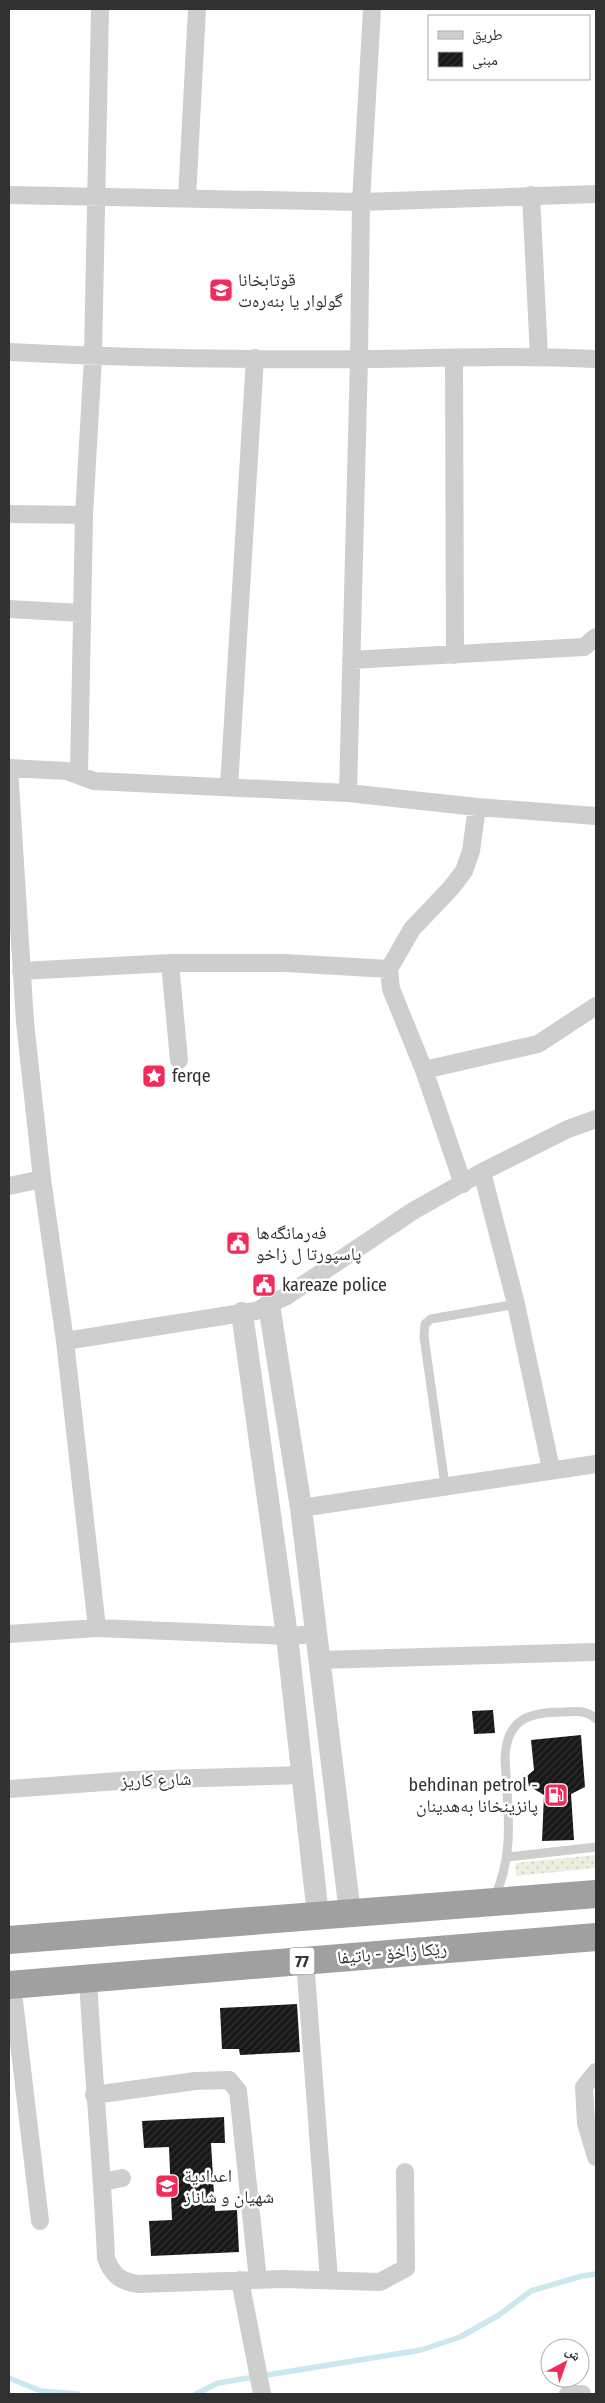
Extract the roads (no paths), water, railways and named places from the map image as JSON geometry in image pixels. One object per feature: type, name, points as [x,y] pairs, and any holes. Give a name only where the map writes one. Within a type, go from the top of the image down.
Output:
[{"type":"highway","points":[[9,1940],[596,1894]]},
{"type":"highway","name":"رێکا زاخۆ - باتیفا","points":[[10,1984],[596,1937]]},
{"type":"street","points":[[79,775],[84,515],[93,357],[100,9]]},
{"type":"street","points":[[187,198],[197,9]]},
{"type":"street","points":[[348,793],[361,202],[372,9]]},
{"type":"street","points":[[9,195],[361,202],[596,194]]},
{"type":"street","points":[[531,195],[540,356]]},
{"type":"street","points":[[9,352],[93,357],[359,359],[540,356],[596,359]]},
{"type":"street","points":[[229,787],[255,358]]},
{"type":"street","points":[[454,358],[455,655]]},
{"type":"street","points":[[9,514],[84,515]]},
{"type":"street","points":[[9,609],[82,613]]},
{"type":"street","points":[[351,660],[584,647],[596,637]]},
{"type":"street","points":[[97,1628],[65,1341],[42,1179],[17,1024],[21,970],[14,924],[9,768],[56,769],[94,781],[348,793],[477,807],[596,816]]},
{"type":"street","points":[[463,1184],[424,1070],[392,989],[389,969],[412,929],[451,888],[464,871],[471,851],[477,807]]},
{"type":"street","points":[[21,970],[170,963],[285,963],[389,969]]},
{"type":"street","points":[[170,963],[179,1060]]},
{"type":"street","points":[[424,1070],[538,1044],[596,1006]]},
{"type":"street","points":[[65,1341],[242,1313],[269,1305],[285,1297],[412,1211],[482,1172],[568,1129],[596,1119]]},
{"type":"street","points":[[482,1172],[516,1304],[551,1469]]},
{"type":"street","points":[[9,1186],[42,1179]]},
{"type":"street","points":[[269,1305],[301,1508],[350,1913]]},
{"type":"street","points":[[242,1313],[287,1636],[318,1915]]},
{"type":"street","points":[[301,1508],[551,1469],[596,1464]]},
{"type":"street","points":[[9,1634],[97,1628],[287,1636],[317,1634]]},
{"type":"street","points":[[320,1660],[596,1652]]},
{"type":"street","name":"شارع كاريز","points":[[9,1790],[132,1780],[303,1775]]},
{"type":"street","points":[[305,1960],[330,2280]]},
{"type":"street","points":[[88,1979],[94,2095],[103,2182],[106,2258],[109,2268],[116,2276],[126,2282],[139,2284],[249,2280],[380,2282],[406,2268],[405,2172]]},
{"type":"street","points":[[10,1984],[40,2221]]},
{"type":"street","points":[[596,2072],[584,2087],[586,2123],[596,2157]]},
{"type":"street","points":[[94,2095],[195,2081],[228,2080],[238,2091],[253,2347],[262,2394]]},
{"type":"street","points":[[103,2182],[122,2178]]},
{"type":"street","points":[[568,2394],[582,2394]]},
{"type":"lane","points":[[445,1485],[424,1337],[425,1324],[431,1319],[516,1304]]},
{"type":"lane","points":[[493,1901],[501,1884],[508,1857],[505,1757],[506,1744],[511,1731],[520,1721],[530,1715],[544,1712],[584,1712],[596,1719]]},
{"type":"lane","points":[[508,1857],[596,1846]]},
{"type":"waterway","points":[[196,2394],[218,2383],[421,2350],[460,2337],[499,2315],[531,2291],[582,2276],[596,2274]]},
{"type":"waterway","points":[[9,2378],[41,2391],[78,2394]]},
{"type":"place","name":"قوتابخانا گولوار یا بنەرەت","points":[[221,290]]},
{"type":"place","name":"ferqe","points":[[154,1076]]},
{"type":"place","name":"فەرمانگەها پاسپورتا ل زاخو","points":[[238,1243]]},
{"type":"place","name":"kareaze police","points":[[264,1285]]},
{"type":"place","name":"behdinan petrol - پانزینخانا بەهدینان","points":[[556,1795]]},
{"type":"place","name":"اعدادية شهيان و شاناز","points":[[167,2186]]}]
